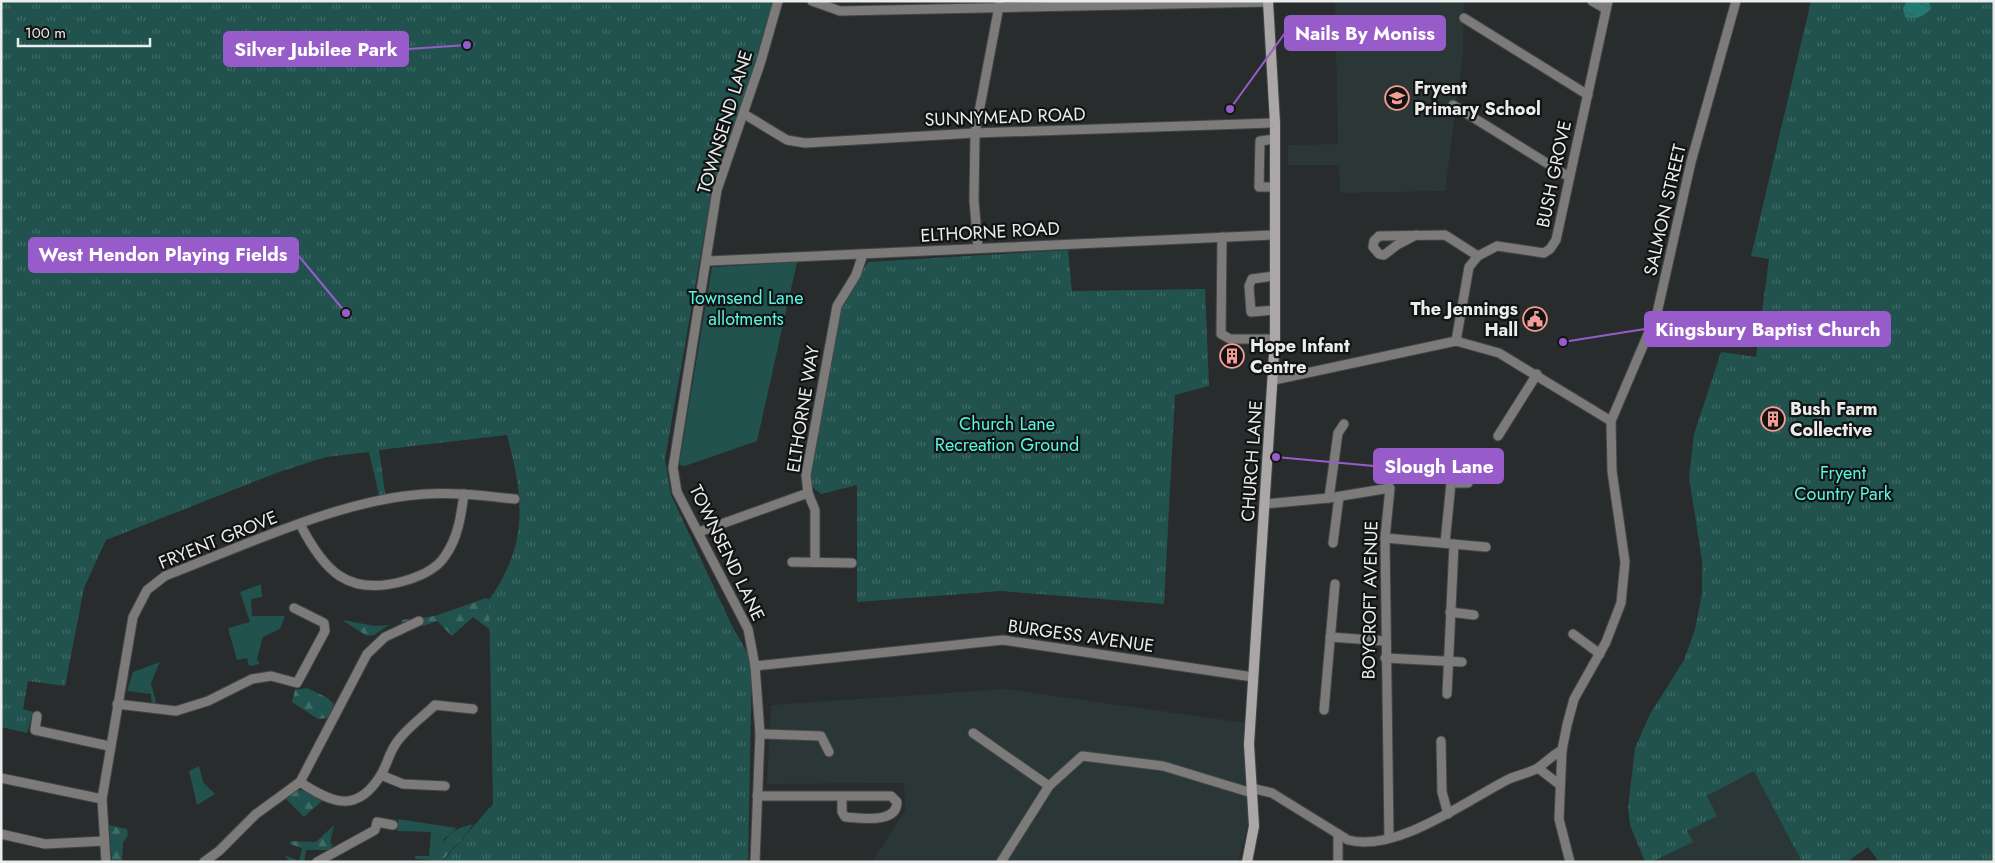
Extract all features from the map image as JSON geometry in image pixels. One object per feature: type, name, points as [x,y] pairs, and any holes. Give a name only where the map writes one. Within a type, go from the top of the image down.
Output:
[{"type":"main road","name":"CHURCH LANE","points":[[1247,862],[1254,826],[1249,744],[1274,380],[1275,123],[1268,2]]},
{"type":"street","name":"TOWNSEND LANE","points":[[755,862],[760,734],[755,666],[748,629],[677,492],[673,468],[685,383],[708,261],[717,190],[744,114],[778,1]]},
{"type":"street","points":[[812,1],[840,11],[999,5],[1268,2]]},
{"type":"street","points":[[1592,1],[1607,5]]},
{"type":"street","name":"SALMON STREET","points":[[1611,421],[1657,313],[1690,162],[1736,1]]},
{"type":"street","points":[[978,248],[974,200],[975,133],[999,5]]},
{"type":"street","name":"BUSH GROVE","points":[[1478,256],[1497,246],[1544,253],[1550,249],[1556,240],[1607,5]]},
{"type":"street","points":[[1464,18],[1588,95]]},
{"type":"street","points":[[1453,105],[1569,177]]},
{"type":"street","name":"SUNNYMEAD ROAD","points":[[744,114],[787,140],[805,144],[975,133],[1275,123]]},
{"type":"street","points":[[1274,187],[1259,187],[1259,177],[1260,141],[1275,139]]},
{"type":"street","name":"ELTHORNE ROAD","points":[[708,261],[1274,235]]},
{"type":"street","points":[[1416,235],[1444,235],[1478,256],[1469,267],[1456,341]]},
{"type":"street","points":[[1222,237],[1220,334],[1230,339],[1275,339]]},
{"type":"street","name":"ELTHORNE WAY","points":[[699,532],[808,493],[806,475],[837,306],[856,275],[863,254]]},
{"type":"street","points":[[1274,276],[1252,279],[1249,286],[1252,312],[1275,310]]},
{"type":"street","points":[[1274,380],[1456,341],[1499,353],[1537,374],[1611,421],[1612,471],[1625,562],[1621,603],[1600,654],[1574,699],[1562,750],[1559,819],[1570,862]]},
{"type":"street","points":[[1498,436],[1537,374]]},
{"type":"street","points":[[1333,543],[1338,433],[1344,424]]},
{"type":"street","points":[[1446,694],[1450,612],[1451,484],[1468,483]]},
{"type":"street","name":"BOYCROFT AVENUE","points":[[1265,504],[1334,498],[1390,488],[1385,538],[1385,658],[1389,838]]},
{"type":"street","points":[[808,493],[815,510],[814,562]]},
{"type":"street","name":"FRYENT GROVE","points":[[106,862],[102,800],[109,746],[133,617],[147,590],[165,576],[300,524],[379,500],[425,494],[464,494],[516,499]]},
{"type":"street","points":[[300,524],[311,546],[331,571],[355,584],[382,587],[418,577],[445,558],[456,536],[464,494]]},
{"type":"street","points":[[1385,538],[1486,547]]},
{"type":"street","points":[[792,562],[852,563]]},
{"type":"street","points":[[1324,710],[1335,584]]},
{"type":"street","points":[[117,704],[176,711],[208,701],[252,679],[271,676],[297,683],[325,631],[324,622],[294,608]]},
{"type":"street","points":[[1450,612],[1474,615]]},
{"type":"street","points":[[204,862],[219,851],[256,814],[300,782],[367,654],[385,637],[419,621]]},
{"type":"street","points":[[1573,634],[1600,654]]},
{"type":"street","points":[[1330,637],[1385,641]]},
{"type":"street","name":"BURGESS AVENUE","points":[[755,666],[1003,640],[1253,677]]},
{"type":"street","points":[[1385,658],[1462,662]]},
{"type":"street","points":[[300,782],[323,798],[346,802],[362,797],[381,775],[395,745],[435,704],[473,709]]},
{"type":"street","points":[[37,716],[35,730],[109,746]]},
{"type":"street","points":[[973,733],[1049,786]]},
{"type":"street","points":[[760,734],[821,736],[828,752]]},
{"type":"street","points":[[1441,741],[1442,792],[1448,814]]},
{"type":"street","points":[[1001,862],[1049,786],[1082,756],[1163,766],[1252,791],[1272,793],[1338,834],[1360,842],[1389,838],[1448,814],[1509,779],[1538,768],[1562,750]]},
{"type":"street","points":[[1538,768],[1560,785]]},
{"type":"street","points":[[381,775],[402,784],[445,786]]},
{"type":"street","points":[[1,778],[102,800]]},
{"type":"street","points":[[758,796],[842,796],[891,796],[897,802],[897,808],[895,812],[887,817],[845,818],[842,812],[842,796]]},
{"type":"street","points":[[317,862],[376,830],[377,822],[393,825]]},
{"type":"street","points":[[1,834],[45,844],[104,841]]},
{"type":"street","points":[[1338,834],[1338,862]]},
{"type":"shaded area","name":"Fryent Primary School","points":[[1335,1],[1464,1],[1463,52],[1445,191],[1340,193],[1339,165],[1288,165],[1288,145],[1338,144]]},
{"type":"shaded area","points":[[1005,689],[1246,723],[1250,817],[1238,862],[872,862],[905,811],[904,783],[767,784],[771,705]]},
{"type":"shaded area","points":[[1754,771],[1802,862],[1652,862],[1693,842],[1687,831],[1717,816],[1707,796]]},
{"type":"green space","points":[[1,1],[773,1],[743,110],[712,190],[665,459],[671,495],[732,626],[752,661],[748,862],[442,862],[493,804],[489,600],[502,579],[511,559],[517,540],[519,520],[517,480],[507,435],[379,450],[386,499],[380,500],[369,452],[326,457],[279,472],[106,540],[84,588],[65,686],[28,681],[23,709],[33,712],[27,733],[1,727]]},
{"type":"green space","name":"Fryent Country Park","points":[[1811,1],[1994,1],[1994,862],[1879,862],[1868,847],[1847,862],[1802,862],[1754,771],[1707,796],[1717,816],[1687,831],[1693,842],[1652,862],[1645,862],[1630,825],[1628,808],[1635,748],[1650,714],[1684,660],[1695,629],[1702,594],[1702,561],[1689,477],[1694,434],[1721,352],[1756,357],[1769,259],[1751,256]]},
{"type":"green space","name":"Church Lane Recreation Ground","points":[[1068,250],[1072,291],[1205,289],[1209,386],[1175,395],[1164,604],[1001,591],[857,602],[857,485],[821,494],[812,487],[810,478],[839,311],[868,262]]},
{"type":"green space","name":"Townsend Lane allotments","points":[[797,262],[757,441],[685,466],[679,465],[712,267]]},
{"type":"green space","points":[[261,584],[262,597],[251,599],[252,616],[285,616],[280,629],[263,637],[257,659],[260,664],[249,666],[247,658],[237,660],[228,628],[250,622],[240,592]]},
{"type":"green space","points":[[486,598],[495,602],[495,623],[489,629],[473,617],[452,636],[437,621],[423,626],[401,626],[402,620],[435,616]]},
{"type":"green space","points":[[342,620],[375,626],[389,625],[374,635],[367,636]]},
{"type":"green space","points":[[160,662],[151,683],[157,706],[152,705],[151,694],[127,691],[133,672]]},
{"type":"green space","points":[[307,688],[326,697],[334,704],[328,718],[318,719],[292,702],[295,690]]},
{"type":"green space","points":[[199,766],[203,782],[215,794],[197,805],[189,771]]},
{"type":"green space","points":[[297,790],[307,791],[322,801],[304,817],[286,799]]},
{"type":"green space","points":[[398,819],[457,828],[444,839],[439,852],[430,860],[415,859],[415,856],[429,856],[431,832],[397,831]]},
{"type":"green space","points":[[473,824],[441,862],[429,862],[450,834]]},
{"type":"green space","points":[[109,825],[127,829],[128,835],[123,843],[122,862],[112,862]]},
{"type":"green space","points":[[334,825],[330,843],[333,844],[330,850],[306,850],[304,862],[290,862],[284,855],[299,861],[302,848],[290,844],[290,841],[316,842]]},
{"type":"water","points":[[1907,1],[1929,1],[1931,9],[1919,17],[1905,17],[1903,8]]},
{"type":"place","name":"Silver Jubilee Park","points":[[467,45]]},
{"type":"place","name":"Fryent Primary School","points":[[1397,98]]},
{"type":"place","name":"Nails By Moniss","points":[[1230,109]]},
{"type":"place","name":"West Hendon Playing Fields","points":[[346,313]]},
{"type":"place","name":"The Jennings Hall","points":[[1535,319]]},
{"type":"place","name":"Kingsbury Baptist Church","points":[[1563,342]]},
{"type":"place","name":"Hope Infant Centre","points":[[1232,356]]},
{"type":"place","name":"Bush Farm Collective","points":[[1773,419]]},
{"type":"place","name":"Slough Lane","points":[[1276,457]]}]
